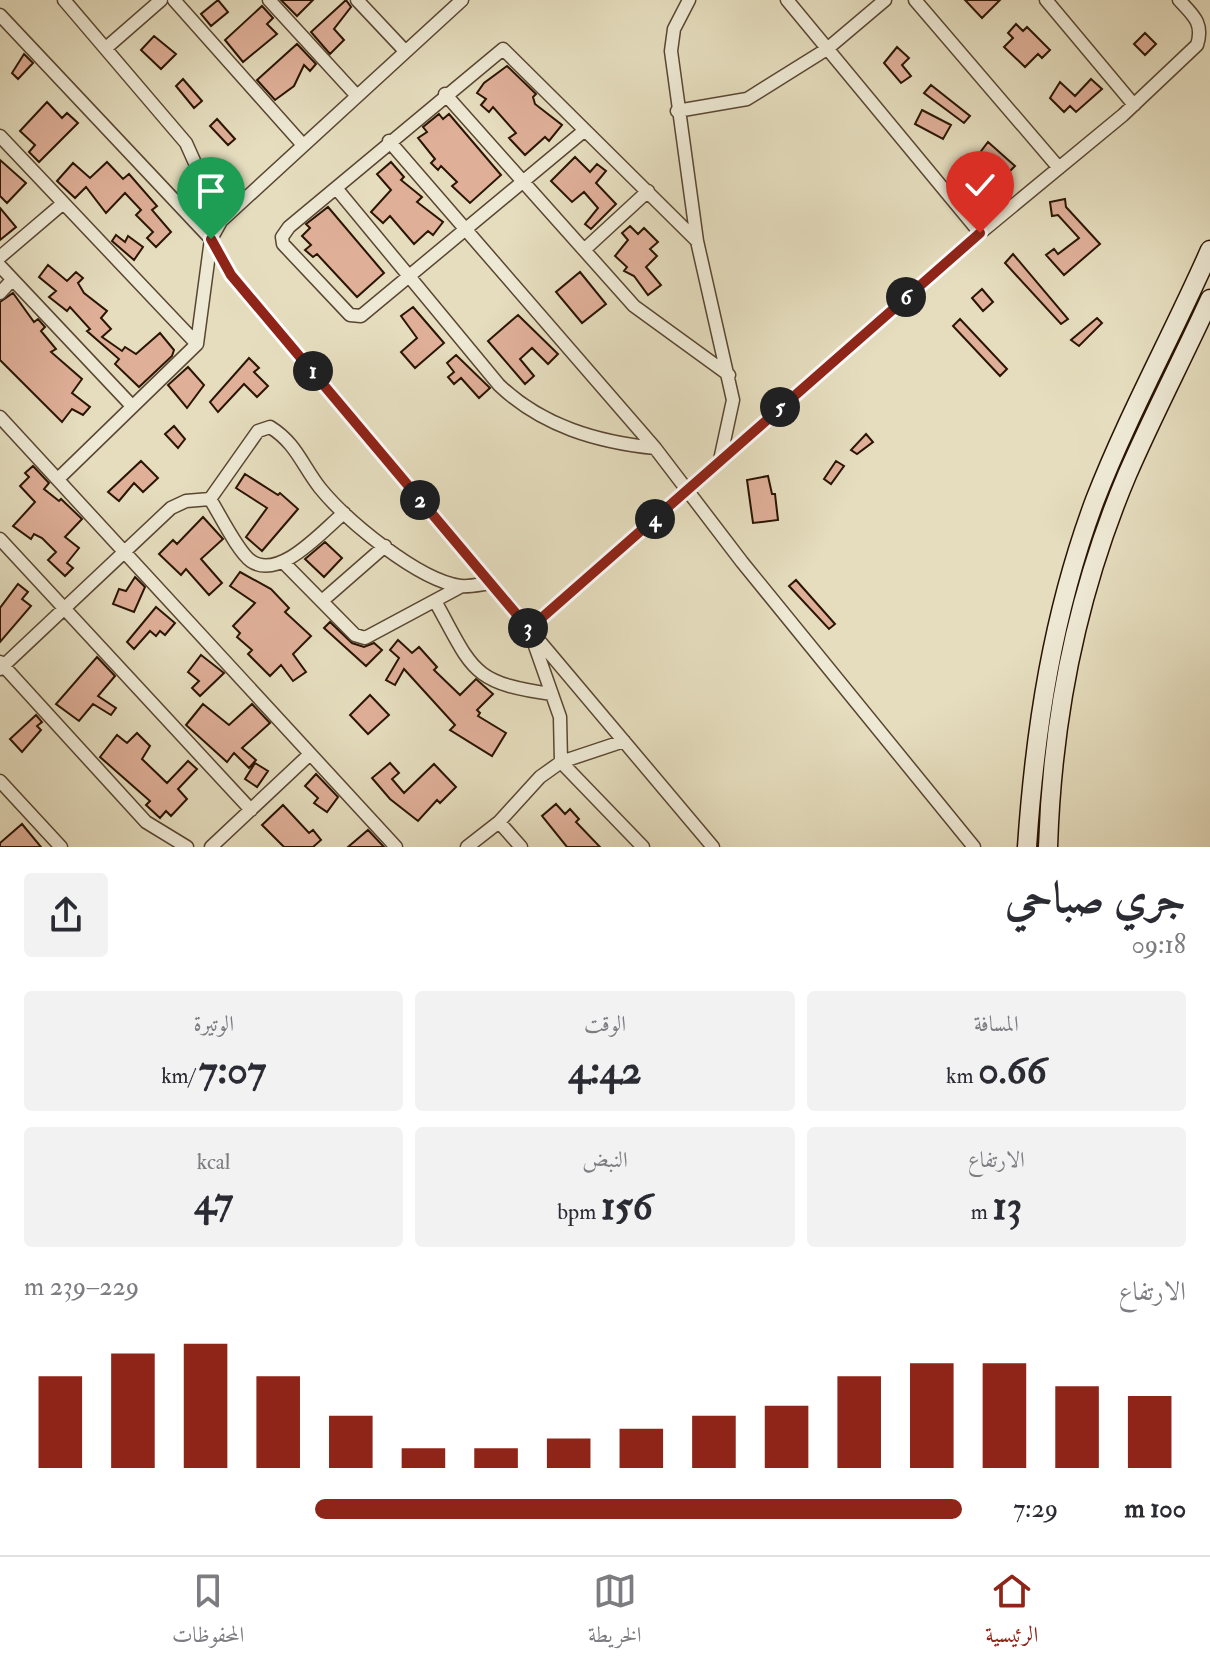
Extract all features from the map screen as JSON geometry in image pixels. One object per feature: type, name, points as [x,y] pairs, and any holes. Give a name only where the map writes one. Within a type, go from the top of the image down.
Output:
[{"type":"main road","points":[[1027,847],[1037,734],[1064,598],[1109,467],[1210,250]]},
{"type":"main road","points":[[1048,847],[1055,736],[1084,602],[1127,476],[1210,299]]},
{"type":"main road","points":[[1064,598],[1084,602]]},
{"type":"street","points":[[64,0],[186,143],[221,221]]},
{"type":"street","points":[[106,48],[161,0]]},
{"type":"street","points":[[174,0],[303,145]]},
{"type":"street","points":[[269,0],[357,96]]},
{"type":"street","points":[[357,0],[405,51]]},
{"type":"street","points":[[689,0],[679,17],[671,51],[697,241],[733,400],[720,460]]},
{"type":"street","points":[[679,17],[701,0]]},
{"type":"street","points":[[787,0],[980,233]]},
{"type":"street","points":[[677,111],[747,99],[827,49],[885,0]]},
{"type":"street","points":[[915,0],[1059,168]]},
{"type":"street","points":[[1046,0],[1134,105]]},
{"type":"street","points":[[529,629],[980,233],[1134,105],[1197,45],[1201,31],[1197,20],[1179,0]]},
{"type":"street","points":[[59,478],[197,344],[211,239],[221,221],[457,2]]},
{"type":"street","points":[[0,15],[211,239],[231,275],[713,847]]},
{"type":"street","points":[[585,130],[467,231],[355,318],[283,244],[284,232],[445,94],[503,49],[648,191],[697,241]]},
{"type":"street","points":[[445,94],[634,306],[729,375]]},
{"type":"street","points":[[0,136],[61,205],[197,344]]},
{"type":"street","points":[[389,141],[655,448],[686,491],[974,847]]},
{"type":"street","points":[[336,188],[499,385],[517,402],[575,432],[614,443],[655,448]]},
{"type":"street","points":[[584,250],[648,191]]},
{"type":"street","points":[[0,257],[61,205]]},
{"type":"street","points":[[0,266],[132,406]]},
{"type":"street","points":[[0,293],[12,280]]},
{"type":"street","points":[[0,418],[59,478],[396,847]]},
{"type":"street","points":[[210,499],[258,431],[270,427],[287,437],[319,486],[344,513],[385,546],[435,577],[462,586]]},
{"type":"street","points":[[187,847],[146,822],[1,665],[67,609],[171,508],[186,501],[210,499]]},
{"type":"street","points":[[210,499],[250,560],[265,565],[284,563],[344,513]]},
{"type":"street","points":[[0,539],[251,810]]},
{"type":"street","points":[[322,601],[385,546]]},
{"type":"street","points":[[284,563],[355,635],[365,638],[462,586],[491,583]]},
{"type":"street","points":[[435,601],[479,672],[508,688],[552,694]]},
{"type":"street","points":[[529,629],[552,694],[563,737],[561,762],[643,847]]},
{"type":"street","points":[[467,847],[499,822],[525,791],[561,762],[624,741]]},
{"type":"street","points":[[211,847],[310,754]]},
{"type":"street","points":[[0,781],[61,847]]},
{"type":"street","points":[[499,822],[521,847]]},
{"type":"building","points":[[218,0],[228,12],[211,26],[201,14]]},
{"type":"building","points":[[281,0],[313,0],[297,16]]},
{"type":"building","points":[[346,0],[351,7],[334,29],[344,40],[330,54],[311,32]]},
{"type":"building","points":[[965,0],[1000,0],[982,18]]},
{"type":"building","points":[[262,6],[273,18],[267,24],[277,34],[243,62],[225,40]]},
{"type":"building","points":[[1016,24],[1023,31],[1027,27],[1050,50],[1042,58],[1038,54],[1025,67],[1004,47],[1013,38],[1008,33]]},
{"type":"building","points":[[1145,33],[1156,44],[1145,55],[1134,44]]},
{"type":"building","points":[[154,36],[176,54],[161,69],[141,50]]},
{"type":"building","points":[[297,44],[316,64],[310,71],[304,65],[294,86],[275,100],[257,80]]},
{"type":"building","points":[[897,47],[909,58],[902,65],[911,76],[901,83],[884,63]]},
{"type":"building","points":[[24,54],[33,63],[18,79],[12,73]]},
{"type":"building","points":[[507,66],[536,94],[533,97],[535,104],[562,125],[549,141],[545,137],[525,155],[509,138],[516,133],[493,107],[489,112],[481,105],[486,99],[477,93],[484,83]]},
{"type":"building","points":[[183,79],[202,101],[194,108],[176,86]]},
{"type":"building","points":[[1091,79],[1102,89],[1076,112],[1070,106],[1064,112],[1050,98],[1060,82],[1075,96]]},
{"type":"building","points":[[931,85],[970,116],[964,123],[924,93]]},
{"type":"building","points":[[47,102],[62,118],[67,113],[78,123],[39,162],[29,152],[35,145],[20,131]]},
{"type":"building","points":[[922,110],[951,125],[943,139],[915,124]]},
{"type":"building","points":[[439,114],[443,119],[449,114],[501,175],[470,203],[452,186],[457,182],[441,166],[438,170],[431,163],[435,159],[418,138],[427,132],[423,127]]},
{"type":"building","points":[[217,119],[235,139],[228,145],[210,126]]},
{"type":"building","points":[[988,142],[1015,166],[1006,175],[996,167],[978,188],[958,170],[965,163],[969,167]]},
{"type":"building","points":[[575,157],[590,172],[597,164],[606,171],[596,183],[616,204],[591,229],[585,224],[598,208],[584,192],[572,202],[551,181]]},
{"type":"building","points":[[0,160],[26,183],[7,203],[0,196]]},
{"type":"building","points":[[107,162],[123,179],[129,174],[157,206],[152,210],[171,232],[156,247],[147,238],[153,232],[136,215],[141,210],[125,193],[106,213],[86,187],[75,198],[57,181],[73,163],[90,178]]},
{"type":"building","points":[[391,162],[404,177],[401,180],[422,197],[417,202],[443,222],[433,235],[428,231],[414,244],[390,216],[383,223],[371,212],[391,190],[377,174]]},
{"type":"building","points":[[1065,199],[1066,207],[1100,244],[1064,275],[1046,255],[1054,249],[1058,254],[1079,238],[1058,215],[1052,216],[1050,202]]},
{"type":"building","points":[[328,207],[384,273],[357,297],[317,254],[313,257],[305,250],[311,245],[302,236],[310,228],[306,224]]},
{"type":"building","points":[[0,208],[16,227],[0,240]]},
{"type":"building","points":[[630,226],[638,234],[644,228],[658,242],[650,249],[657,256],[646,267],[661,285],[648,295],[634,276],[624,271],[627,267],[615,256],[628,240],[622,233]]},
{"type":"building","points":[[116,235],[125,242],[128,236],[143,247],[134,260],[112,241]]},
{"type":"building","points":[[1013,254],[1068,319],[1061,324],[1005,263]]},
{"type":"building","points":[[48,265],[67,281],[76,272],[83,278],[78,283],[84,293],[107,311],[101,318],[111,329],[102,337],[122,351],[125,347],[136,354],[160,333],[174,350],[172,356],[139,387],[115,364],[119,359],[87,331],[90,329],[70,307],[67,311],[49,297],[56,291],[39,277]]},
{"type":"building","points":[[580,272],[606,304],[582,323],[556,292]]},
{"type":"building","points":[[982,289],[993,302],[983,311],[972,298]]},
{"type":"building","points":[[13,293],[34,322],[38,319],[45,327],[41,331],[56,349],[51,352],[82,379],[72,393],[90,407],[83,415],[72,409],[62,422],[0,360],[0,302]]},
{"type":"building","points":[[413,307],[444,343],[415,368],[401,352],[417,338],[401,316]]},
{"type":"building","points":[[518,315],[558,354],[548,364],[532,348],[520,359],[534,376],[525,384],[488,341]]},
{"type":"building","points":[[1097,318],[1102,323],[1079,346],[1071,340]]},
{"type":"building","points":[[960,319],[1007,369],[1000,376],[953,326]]},
{"type":"building","points":[[456,355],[490,388],[479,398],[461,378],[454,384],[448,377],[454,372],[447,363]]},
{"type":"building","points":[[249,358],[259,368],[254,372],[268,386],[257,397],[244,384],[218,412],[210,402]]},
{"type":"building","points":[[188,367],[204,385],[187,408],[168,385]]},
{"type":"building","points":[[174,426],[185,439],[178,448],[165,434]]},
{"type":"building","points":[[866,434],[873,442],[857,454],[851,450]]},
{"type":"building","points":[[141,461],[158,478],[143,492],[134,483],[119,501],[108,492]]},
{"type":"building","points":[[836,461],[844,466],[831,484],[824,479]]},
{"type":"building","points":[[33,466],[49,483],[44,489],[59,501],[61,499],[82,519],[65,537],[79,548],[67,563],[73,568],[65,576],[48,560],[56,552],[42,538],[34,534],[31,539],[13,526],[35,502],[20,486],[29,477],[25,473]]},
{"type":"building","points":[[245,474],[278,495],[280,493],[298,509],[262,551],[246,537],[267,508],[236,488]]},
{"type":"building","points":[[768,476],[772,494],[775,494],[778,520],[753,523],[747,480]]},
{"type":"building","points":[[203,517],[223,539],[201,559],[222,583],[209,595],[186,569],[181,575],[159,554],[173,540],[177,544]]},
{"type":"building","points":[[325,542],[342,558],[324,577],[305,559]]},
{"type":"building","points":[[240,572],[271,589],[289,608],[285,612],[311,636],[293,654],[306,672],[293,681],[281,665],[270,676],[248,654],[252,650],[237,637],[240,633],[233,626],[255,603],[230,586]]},
{"type":"building","points":[[135,577],[145,587],[134,612],[113,604],[119,589],[126,591]]},
{"type":"building","points":[[796,580],[835,624],[829,629],[789,586]]},
{"type":"building","points":[[18,584],[28,592],[22,599],[31,606],[0,642],[0,608]]},
{"type":"building","points":[[156,607],[175,623],[165,635],[160,631],[156,636],[150,631],[134,649],[127,642]]},
{"type":"building","points":[[330,622],[352,643],[364,647],[374,643],[382,650],[366,666],[324,628]]},
{"type":"building","points":[[398,640],[412,653],[419,647],[437,667],[434,670],[460,695],[476,679],[493,694],[477,710],[480,713],[478,716],[506,733],[492,756],[450,730],[455,725],[404,669],[395,685],[386,680],[399,658],[390,650]]},
{"type":"building","points":[[201,655],[224,673],[200,696],[192,688],[199,681],[188,672]]},
{"type":"building","points":[[97,657],[115,676],[98,696],[116,708],[111,715],[93,704],[79,721],[56,704]]},
{"type":"building","points":[[370,695],[389,715],[368,734],[350,715]]},
{"type":"building","points":[[203,704],[229,725],[252,704],[270,723],[242,748],[256,760],[249,768],[234,753],[227,762],[186,725]]},
{"type":"building","points":[[36,715],[42,722],[37,726],[41,730],[22,752],[10,739]]},
{"type":"building","points":[[137,733],[150,746],[142,759],[167,783],[188,761],[197,769],[178,789],[187,799],[171,816],[166,811],[160,818],[146,805],[150,801],[100,757],[117,735],[127,743]]},
{"type":"building","points":[[255,763],[268,771],[257,787],[245,779]]},
{"type":"building","points":[[390,763],[399,773],[392,779],[404,793],[434,764],[456,787],[440,803],[437,800],[418,821],[390,799],[372,778]]},
{"type":"building","points":[[316,774],[338,797],[327,812],[314,803],[318,798],[305,786]]},
{"type":"building","points":[[556,804],[565,814],[570,809],[579,819],[576,822],[600,847],[567,847],[542,816]]},
{"type":"building","points":[[283,805],[309,833],[313,830],[321,840],[313,847],[284,847],[262,825]]},
{"type":"building","points":[[22,824],[41,847],[0,847],[0,843]]},
{"type":"building","points":[[368,830],[384,847],[348,847]]},
{"type":"route","points":[[211,239],[231,275],[529,629],[980,233]]}]
